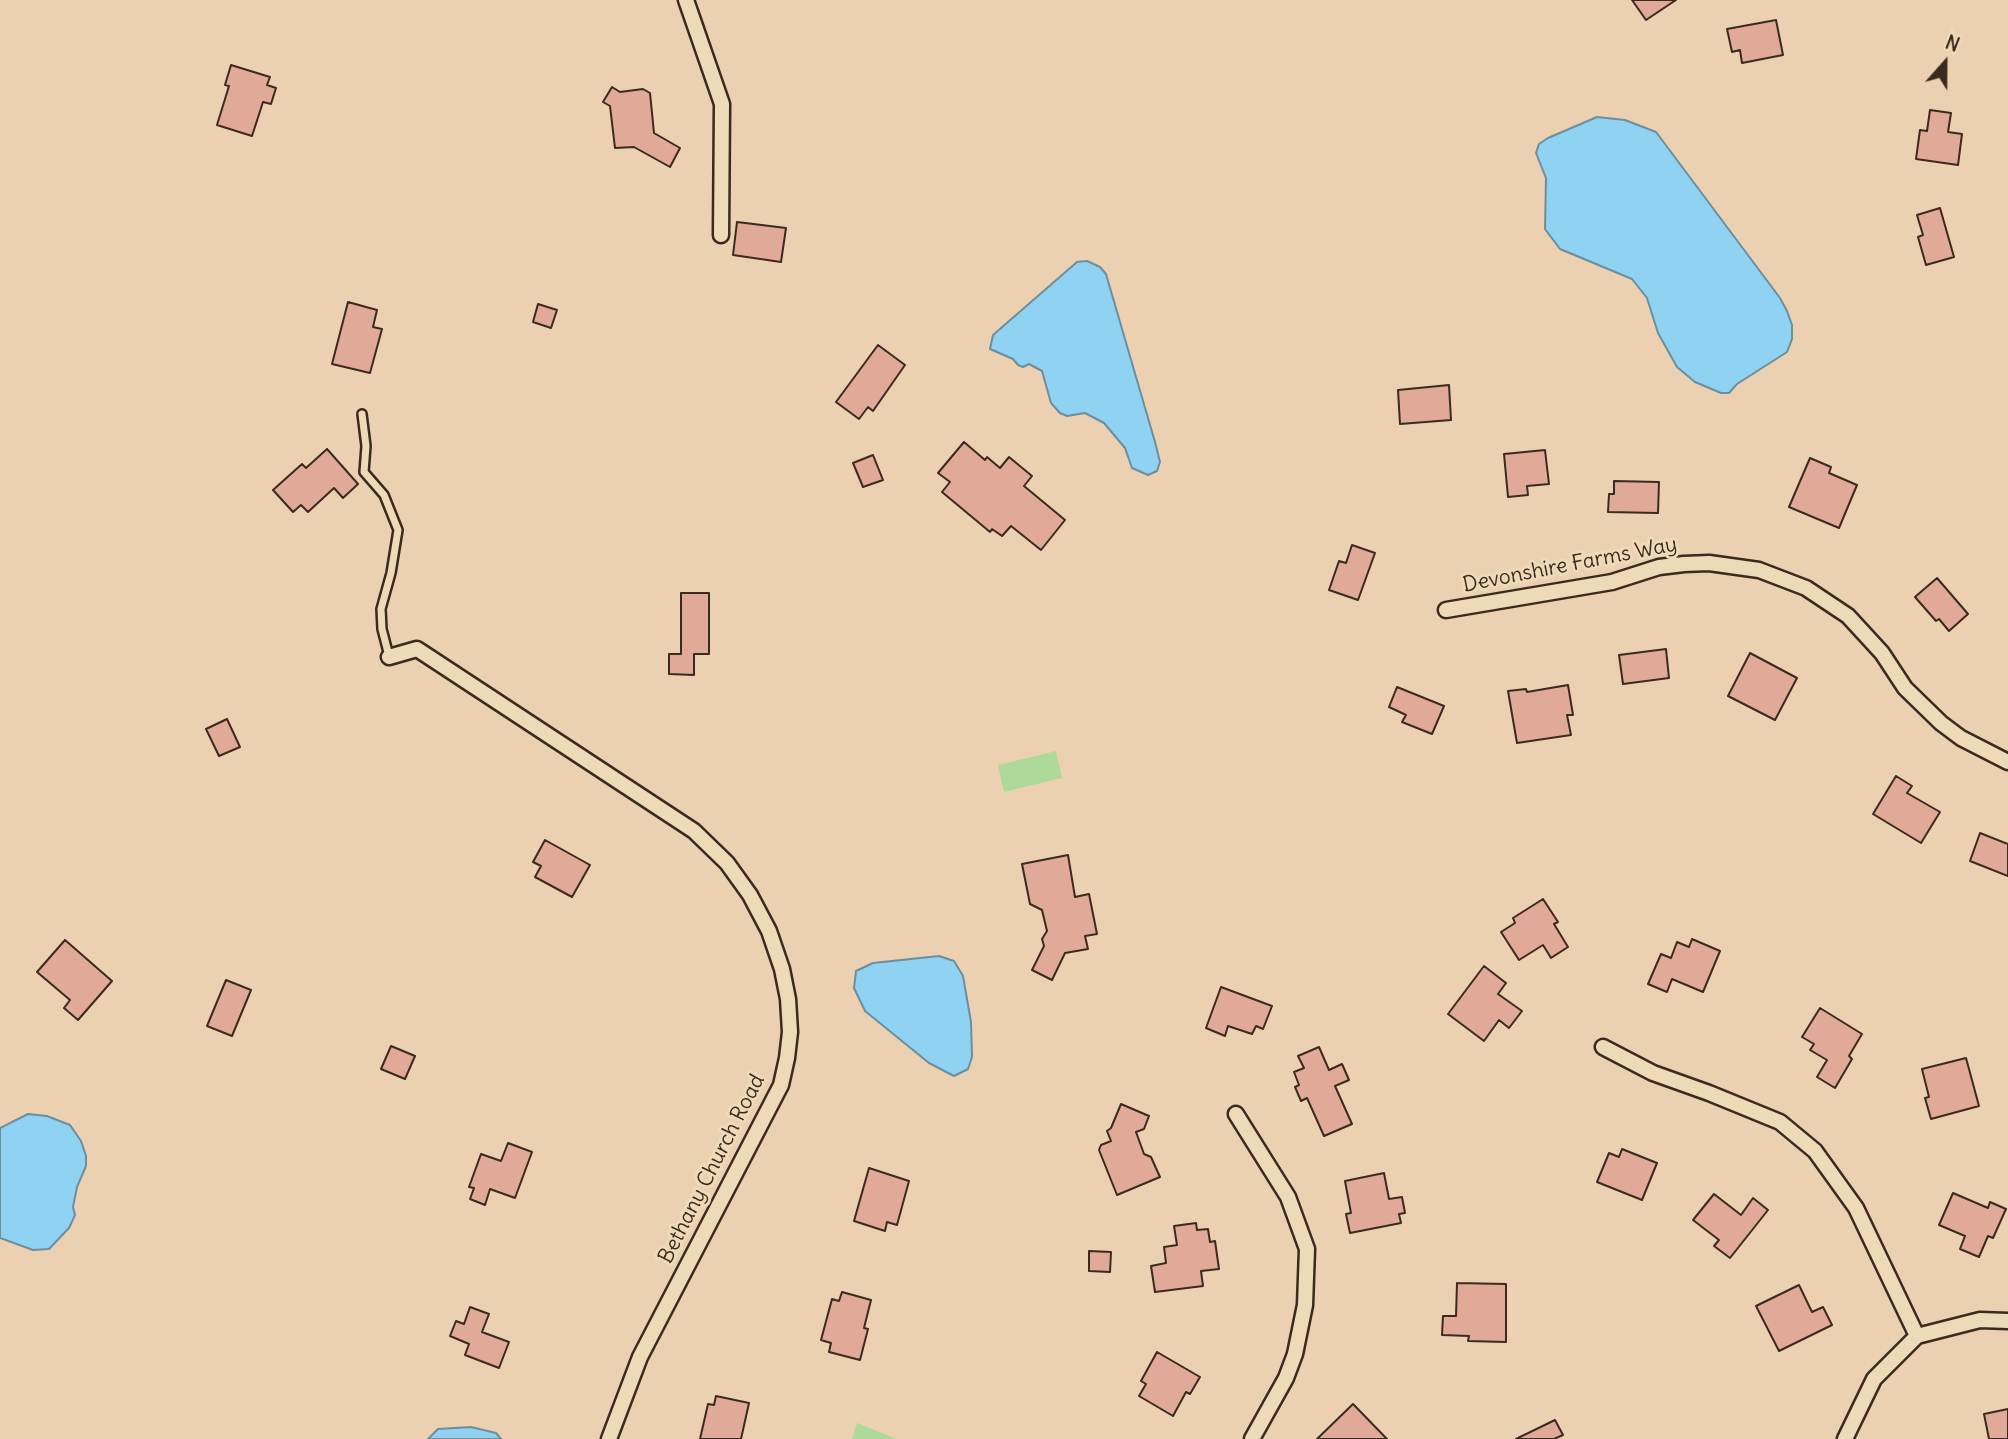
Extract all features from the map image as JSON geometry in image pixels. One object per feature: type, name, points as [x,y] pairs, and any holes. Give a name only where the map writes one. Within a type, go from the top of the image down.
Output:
[{"type":"street","points":[[686,0],[722,104],[721,235]]},
{"type":"street","name":"Devonshire Farms Way","points":[[1446,610],[1612,582],[1659,567],[1709,563],[1759,570],[1806,588],[1848,616],[1882,653],[1905,688],[1941,723],[1972,745],[2008,762]]},
{"type":"street","name":"Bethany Church Road","points":[[390,657],[417,649],[694,831],[727,863],[750,895],[769,931],[782,969],[788,999],[790,1032],[781,1084],[640,1357],[609,1439]]},
{"type":"street","points":[[1602,1047],[1653,1073],[1780,1122],[1815,1151],[1856,1208],[1917,1336]]},
{"type":"street","points":[[1236,1114],[1288,1196],[1307,1249],[1306,1305],[1295,1354],[1286,1378],[1252,1439]]},
{"type":"street","points":[[1845,1439],[1874,1379],[1917,1336],[1980,1320],[2008,1321]]},
{"type":"lane","points":[[362,414],[366,446],[364,472],[384,495],[398,530],[381,610],[382,629],[390,657]]},
{"type":"green space","points":[[1056,751],[1062,778],[1004,792],[998,765]]},
{"type":"green space","points":[[857,1423],[897,1439],[852,1439]]},
{"type":"water","points":[[1597,117],[1625,120],[1656,132],[1787,311],[1792,325],[1792,339],[1787,352],[1737,384],[1729,393],[1721,393],[1695,382],[1677,367],[1658,333],[1647,298],[1632,279],[1560,249],[1545,229],[1546,178],[1536,153],[1539,144]]},
{"type":"water","points":[[1087,261],[1100,267],[1106,274],[1155,442],[1160,462],[1157,471],[1148,475],[1132,468],[1125,448],[1104,423],[1085,413],[1067,416],[1060,413],[1051,403],[1042,371],[1029,364],[1023,367],[1018,365],[1013,359],[990,349],[993,335],[1077,262]]},
{"type":"water","points":[[939,956],[954,961],[963,976],[971,1022],[972,1057],[968,1069],[954,1076],[929,1063],[865,1011],[854,988],[856,971],[873,963]]},
{"type":"water","points":[[28,1114],[47,1116],[70,1125],[81,1141],[86,1156],[86,1166],[77,1187],[73,1207],[75,1215],[69,1228],[49,1249],[33,1250],[0,1238],[0,1128]]},
{"type":"water","points":[[471,1427],[496,1433],[501,1439],[428,1439],[438,1429]]},
{"type":"building","points":[[1632,0],[1676,0],[1646,20]]},
{"type":"building","points":[[1776,20],[1783,55],[1742,63],[1740,50],[1732,52],[1727,29]]},
{"type":"building","points":[[231,65],[270,77],[267,85],[276,88],[271,104],[263,102],[252,136],[217,125],[229,86],[225,85]]},
{"type":"building","points":[[612,87],[620,92],[643,89],[650,93],[654,133],[680,148],[670,167],[634,147],[615,148],[610,106],[603,102]]},
{"type":"building","points":[[1930,110],[1951,113],[1948,132],[1962,134],[1958,165],[1916,159],[1920,130],[1927,131]]},
{"type":"building","points":[[1940,208],[1954,257],[1926,265],[1918,237],[1923,235],[1917,215]]},
{"type":"building","points":[[737,222],[786,228],[781,262],[733,255]]},
{"type":"building","points":[[348,302],[377,310],[373,327],[382,329],[370,373],[332,364]]},
{"type":"building","points":[[538,304],[557,310],[551,328],[533,322]]},
{"type":"building","points":[[878,345],[905,365],[873,411],[868,407],[859,419],[836,402]]},
{"type":"building","points":[[1449,385],[1451,420],[1400,424],[1398,390]]},
{"type":"building","points":[[964,442],[985,460],[987,457],[1000,468],[1009,457],[1032,476],[1024,486],[1065,520],[1041,550],[1011,526],[1002,536],[992,529],[990,532],[942,492],[950,482],[938,473]]},
{"type":"building","points":[[327,449],[358,484],[343,498],[334,488],[308,512],[301,505],[293,512],[273,490],[302,464],[306,468]]},
{"type":"building","points":[[1545,450],[1549,484],[1527,486],[1528,495],[1508,497],[1504,454]]},
{"type":"building","points":[[873,455],[883,480],[863,487],[853,463]]},
{"type":"building","points":[[1810,458],[1831,467],[1829,473],[1857,485],[1839,528],[1789,507]]},
{"type":"building","points":[[1614,481],[1659,482],[1658,513],[1608,512],[1609,494],[1614,494]]},
{"type":"building","points":[[1352,545],[1375,553],[1358,600],[1329,590],[1339,561],[1346,563]]},
{"type":"building","points":[[1937,578],[1968,614],[1949,631],[1939,619],[1936,621],[1915,597]]},
{"type":"building","points":[[681,593],[709,593],[709,654],[694,654],[694,675],[669,674],[669,654],[681,654]]},
{"type":"building","points":[[1666,649],[1669,678],[1623,684],[1619,655]]},
{"type":"building","points":[[1750,653],[1797,678],[1775,720],[1728,696]]},
{"type":"building","points":[[1568,685],[1573,715],[1567,715],[1571,735],[1517,743],[1508,691],[1526,689],[1527,692]]},
{"type":"building","points":[[1397,687],[1444,706],[1432,734],[1402,722],[1406,715],[1389,707]]},
{"type":"building","points":[[227,719],[240,747],[219,756],[206,729]]},
{"type":"building","points":[[1896,776],[1912,786],[1907,793],[1940,812],[1921,843],[1873,814]]},
{"type":"building","points":[[1980,833],[2008,844],[2008,876],[1970,861]]},
{"type":"building","points":[[545,840],[590,865],[572,897],[535,877],[541,866],[533,862]]},
{"type":"building","points":[[1068,855],[1075,897],[1089,894],[1097,934],[1085,936],[1088,949],[1065,953],[1052,980],[1032,970],[1044,946],[1042,939],[1047,931],[1042,910],[1030,904],[1022,864]]},
{"type":"building","points":[[1543,899],[1558,922],[1554,924],[1568,947],[1551,958],[1543,945],[1519,960],[1501,932],[1515,923],[1513,918]]},
{"type":"building","points":[[1692,939],[1720,951],[1703,992],[1672,979],[1667,992],[1648,984],[1661,954],[1671,958],[1677,942],[1689,947]]},
{"type":"building","points":[[65,940],[112,981],[78,1020],[64,1008],[70,1000],[37,972]]},
{"type":"building","points":[[1484,966],[1506,983],[1498,994],[1522,1011],[1509,1028],[1499,1020],[1484,1041],[1448,1014]]},
{"type":"building","points":[[226,980],[251,990],[232,1036],[207,1026]]},
{"type":"building","points":[[1221,987],[1272,1006],[1263,1029],[1256,1026],[1252,1034],[1228,1026],[1225,1036],[1206,1028]]},
{"type":"building","points":[[1820,1008],[1862,1034],[1849,1056],[1852,1059],[1835,1088],[1817,1077],[1827,1060],[1810,1050],[1814,1044],[1802,1037]]},
{"type":"building","points":[[391,1046],[415,1056],[405,1079],[381,1069]]},
{"type":"building","points":[[1319,1047],[1329,1070],[1342,1064],[1349,1080],[1335,1086],[1352,1124],[1324,1136],[1307,1098],[1301,1101],[1295,1087],[1299,1085],[1294,1072],[1304,1068],[1298,1056]]},
{"type":"building","points":[[1966,1058],[1979,1106],[1931,1119],[1925,1098],[1929,1097],[1922,1069]]},
{"type":"building","points":[[1121,1104],[1149,1116],[1144,1129],[1136,1132],[1144,1154],[1151,1157],[1160,1177],[1117,1195],[1099,1150],[1101,1145],[1111,1141],[1107,1131],[1111,1128]]},
{"type":"building","points":[[508,1143],[532,1152],[515,1198],[490,1189],[485,1205],[470,1199],[474,1188],[469,1187],[481,1154],[501,1161]]},
{"type":"building","points":[[1622,1149],[1657,1163],[1642,1200],[1597,1182],[1609,1153],[1619,1157]]},
{"type":"building","points":[[869,1168],[909,1181],[897,1225],[887,1222],[885,1231],[854,1221]]},
{"type":"building","points":[[1384,1173],[1389,1199],[1402,1197],[1405,1213],[1399,1214],[1401,1223],[1350,1233],[1346,1214],[1351,1213],[1345,1181]]},
{"type":"building","points":[[1953,1193],[1988,1208],[1990,1202],[2006,1209],[1993,1238],[1988,1236],[1979,1257],[1960,1249],[1965,1236],[1939,1225]]},
{"type":"building","points":[[1714,1194],[1741,1215],[1753,1198],[1768,1210],[1730,1258],[1714,1246],[1719,1240],[1693,1220]]},
{"type":"building","points":[[1196,1223],[1197,1230],[1208,1229],[1210,1242],[1215,1241],[1219,1269],[1201,1271],[1203,1286],[1155,1292],[1151,1266],[1166,1263],[1164,1247],[1177,1245],[1174,1226]]},
{"type":"building","points":[[1089,1251],[1111,1252],[1110,1272],[1089,1271]]},
{"type":"building","points":[[1457,1283],[1506,1284],[1506,1342],[1468,1341],[1469,1336],[1442,1335],[1443,1316],[1456,1316]]},
{"type":"building","points":[[1799,1285],[1812,1312],[1823,1307],[1832,1325],[1779,1351],[1756,1306]]},
{"type":"building","points":[[842,1292],[871,1300],[864,1328],[868,1329],[860,1360],[829,1352],[831,1343],[821,1340],[832,1299],[839,1301]]},
{"type":"building","points":[[470,1307],[489,1314],[482,1332],[509,1342],[499,1368],[465,1355],[469,1344],[450,1336],[456,1321],[464,1324]]},
{"type":"building","points":[[1157,1352],[1200,1377],[1190,1394],[1186,1392],[1173,1416],[1139,1396],[1146,1384],[1141,1381]]},
{"type":"building","points":[[716,1396],[749,1403],[741,1439],[700,1439],[708,1404],[714,1405]]},
{"type":"building","points":[[1353,1404],[1387,1439],[1317,1439]]},
{"type":"building","points":[[2008,1409],[2008,1439],[1989,1439],[1984,1414]]},
{"type":"building","points":[[1555,1420],[1563,1435],[1554,1439],[1516,1439]]}]
